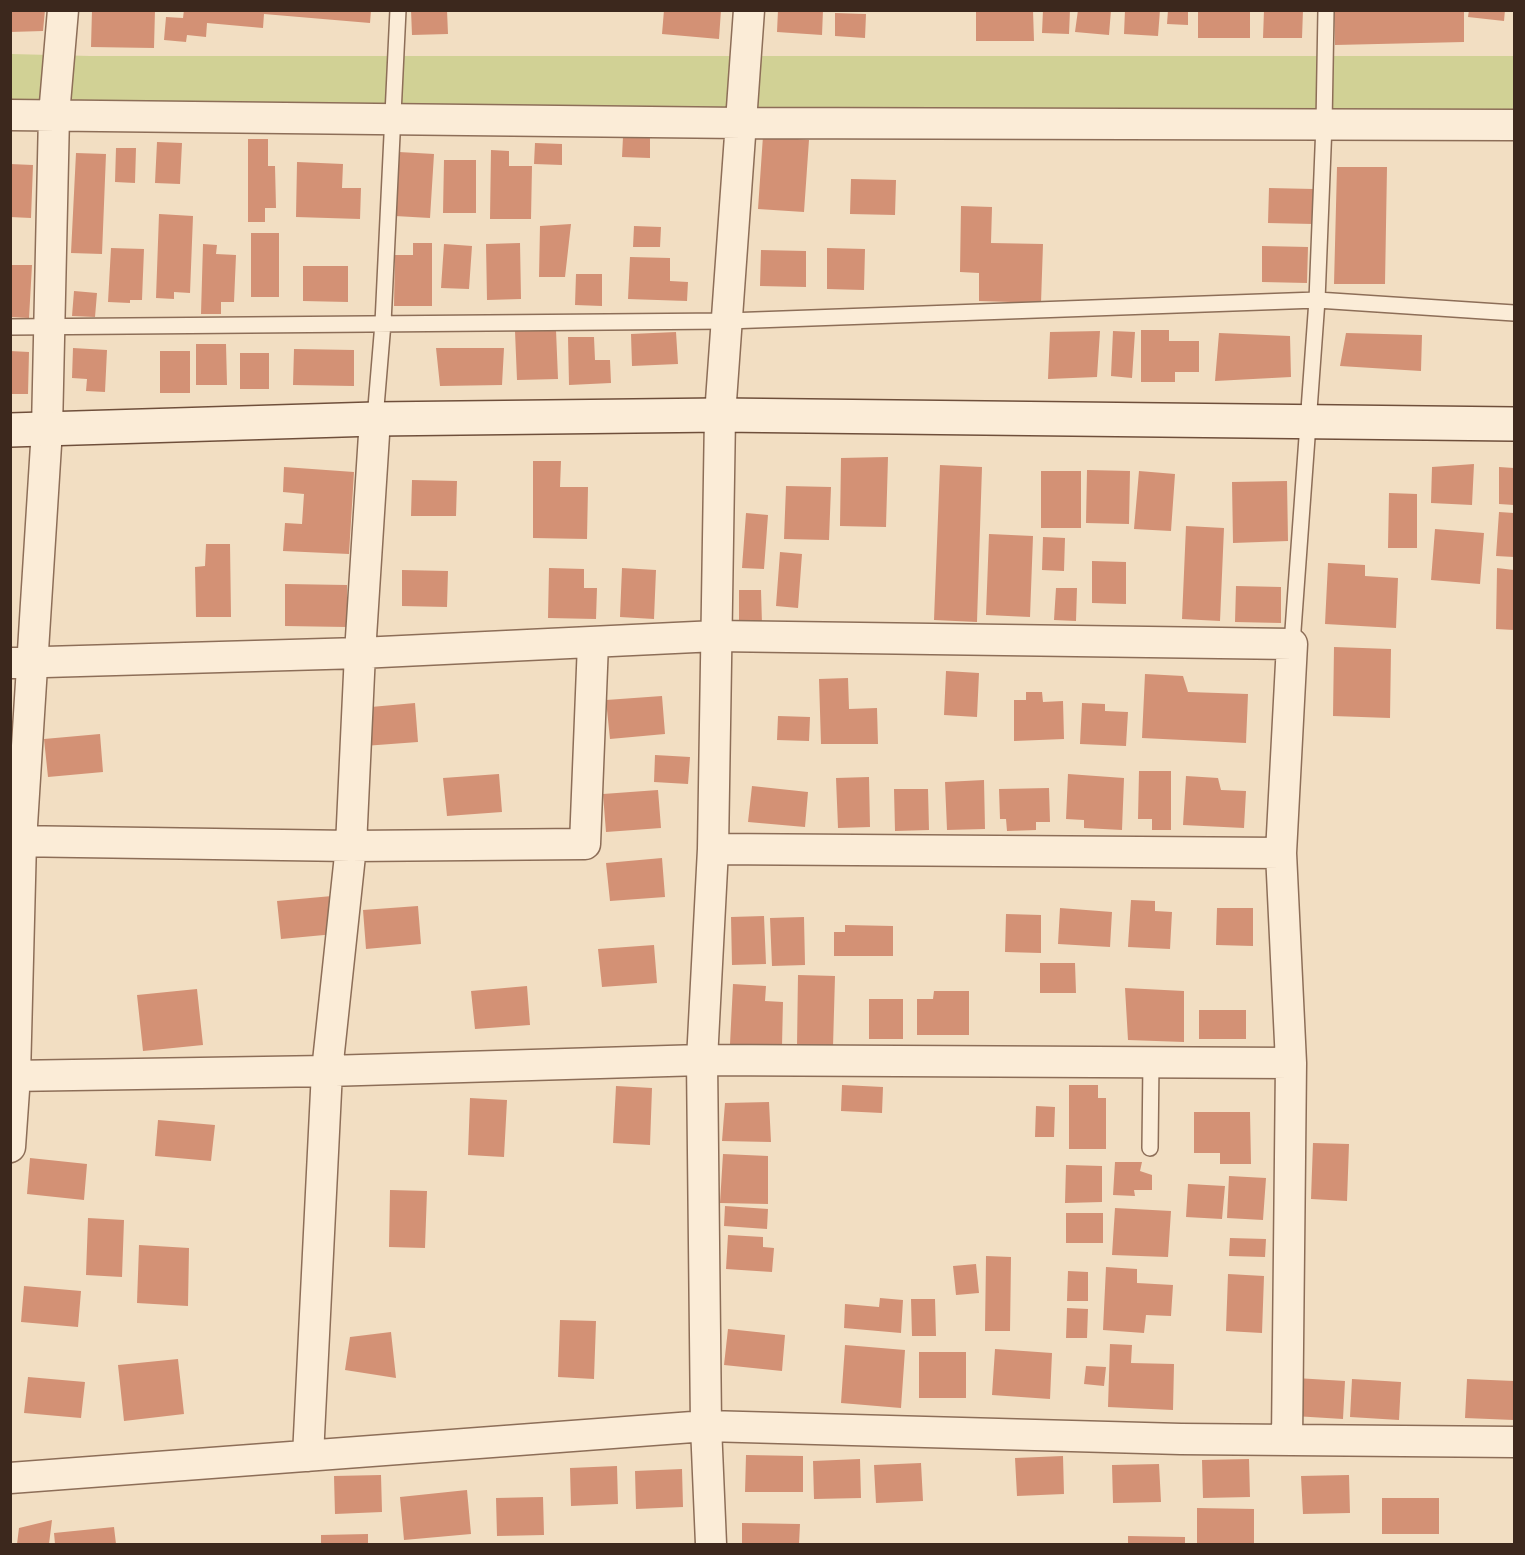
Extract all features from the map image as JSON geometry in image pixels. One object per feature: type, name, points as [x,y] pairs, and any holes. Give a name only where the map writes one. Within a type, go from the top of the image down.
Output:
[{"type":"street","points":[[10,1146],[21,663],[47,429],[54,115],[63,10]]},
{"type":"street","points":[[711,1545],[706,1426],[702,1060],[713,849],[720,415],[749,10]]},
{"type":"street","points":[[10,115],[741,123],[1515,125]]},
{"type":"street","points":[[10,430],[375,419],[720,415],[1515,424]]},
{"type":"street","points":[[308,1456],[327,1071],[351,846],[360,652],[375,419]]},
{"type":"street","points":[[21,663],[593,643],[716,636],[1292,644],[1281,853],[1291,1063],[1287,1440]]},
{"type":"street","points":[[16,841],[351,846],[585,844],[593,643]]},
{"type":"street","points":[[713,849],[1281,853]]},
{"type":"street","points":[[13,1076],[327,1071],[702,1060],[1291,1063]]},
{"type":"street","points":[[10,1478],[706,1426],[1515,1443]]},
{"type":"lane","points":[[375,419],[383,323],[398,10]]},
{"type":"lane","points":[[1292,644],[1317,300],[1326,10]]},
{"type":"lane","points":[[10,327],[727,321],[1317,300],[1515,314]]},
{"type":"lane","points":[[1150,1148],[1151,1062]]},
{"type":"green space","points":[[11,54],[90,56],[1514,56],[1514,126],[11,118]]},
{"type":"building","points":[[10,10],[45,10],[43,31],[10,32]]},
{"type":"building","points":[[92,10],[155,10],[154,48],[91,47]]},
{"type":"building","points":[[184,10],[371,10],[370,23],[264,14],[263,28],[207,23],[206,37],[187,35],[186,42],[164,40],[166,17],[183,18]]},
{"type":"building","points":[[411,10],[447,10],[448,34],[412,35]]},
{"type":"building","points":[[664,10],[721,10],[719,39],[662,34]]},
{"type":"building","points":[[778,10],[823,10],[822,35],[777,32]]},
{"type":"building","points":[[1033,10],[1034,41],[976,41],[976,12]]},
{"type":"building","points":[[1043,10],[1070,10],[1069,34],[1042,33]]},
{"type":"building","points":[[1078,10],[1111,10],[1109,35],[1075,32]]},
{"type":"building","points":[[1125,10],[1160,10],[1158,36],[1124,34]]},
{"type":"building","points":[[1168,10],[1188,10],[1188,25],[1167,24]]},
{"type":"building","points":[[1198,10],[1250,10],[1250,38],[1198,38]]},
{"type":"building","points":[[1264,10],[1303,10],[1302,38],[1263,38]]},
{"type":"building","points":[[1334,10],[1464,10],[1464,42],[1335,45]]},
{"type":"building","points":[[1469,10],[1505,10],[1504,21],[1468,17]]},
{"type":"building","points":[[835,13],[866,14],[865,38],[835,36]]},
{"type":"building","points":[[763,136],[809,140],[804,212],[758,209]]},
{"type":"building","points":[[623,137],[650,137],[650,158],[622,157]]},
{"type":"building","points":[[248,139],[268,139],[268,166],[275,166],[276,208],[265,208],[265,222],[248,222]]},
{"type":"building","points":[[157,142],[182,143],[180,184],[155,183]]},
{"type":"building","points":[[535,143],[562,144],[562,165],[534,164]]},
{"type":"building","points":[[116,148],[136,148],[135,183],[115,182]]},
{"type":"building","points":[[491,150],[509,151],[509,166],[532,166],[531,219],[490,219]]},
{"type":"building","points":[[399,152],[434,154],[430,218],[395,216]]},
{"type":"building","points":[[76,153],[106,154],[102,254],[71,253]]},
{"type":"building","points":[[444,160],[476,160],[476,213],[443,213]]},
{"type":"building","points":[[297,162],[343,164],[342,188],[361,188],[360,219],[296,217]]},
{"type":"building","points":[[10,164],[33,165],[31,218],[10,217]]},
{"type":"building","points":[[1337,167],[1387,167],[1385,284],[1334,284]]},
{"type":"building","points":[[851,179],[896,180],[895,215],[850,214]]},
{"type":"building","points":[[1269,188],[1314,189],[1313,224],[1268,223]]},
{"type":"building","points":[[961,206],[992,207],[991,243],[1043,244],[1041,303],[979,301],[979,273],[960,272]]},
{"type":"building","points":[[159,214],[193,216],[190,293],[174,292],[174,299],[156,298]]},
{"type":"building","points":[[571,224],[565,277],[539,277],[540,226]]},
{"type":"building","points":[[634,226],[661,227],[660,247],[633,247]]},
{"type":"building","points":[[251,233],[279,233],[279,297],[251,297]]},
{"type":"building","points":[[413,243],[432,243],[432,306],[394,306],[395,255],[413,255]]},
{"type":"building","points":[[520,243],[521,299],[487,300],[486,244]]},
{"type":"building","points":[[203,244],[217,245],[216,254],[236,255],[234,302],[221,302],[221,314],[201,314]]},
{"type":"building","points":[[444,244],[472,246],[469,289],[441,288]]},
{"type":"building","points":[[1262,246],[1308,247],[1307,283],[1262,282]]},
{"type":"building","points":[[111,248],[144,249],[142,300],[130,300],[130,303],[108,302]]},
{"type":"building","points":[[827,248],[865,249],[864,290],[827,289]]},
{"type":"building","points":[[761,250],[806,251],[806,287],[760,286]]},
{"type":"building","points":[[630,257],[670,258],[670,281],[688,282],[687,301],[628,299]]},
{"type":"building","points":[[10,265],[32,265],[29,318],[10,317]]},
{"type":"building","points":[[303,266],[348,266],[348,302],[303,301]]},
{"type":"building","points":[[576,274],[602,274],[602,306],[575,305]]},
{"type":"building","points":[[74,291],[97,293],[95,317],[72,316]]},
{"type":"building","points":[[556,330],[558,379],[517,380],[515,331]]},
{"type":"building","points":[[1141,330],[1169,330],[1169,341],[1199,341],[1199,372],[1175,372],[1175,382],[1141,382]]},
{"type":"building","points":[[1100,331],[1097,377],[1048,379],[1050,332]]},
{"type":"building","points":[[1113,331],[1135,332],[1132,378],[1111,376]]},
{"type":"building","points":[[676,332],[678,364],[632,366],[631,334]]},
{"type":"building","points":[[1219,333],[1290,336],[1291,377],[1215,381]]},
{"type":"building","points":[[1346,333],[1422,335],[1421,371],[1340,366]]},
{"type":"building","points":[[568,337],[594,337],[595,360],[610,360],[611,383],[569,385]]},
{"type":"building","points":[[196,344],[226,344],[227,385],[196,385]]},
{"type":"building","points":[[73,348],[107,350],[105,392],[86,391],[87,379],[72,378]]},
{"type":"building","points":[[436,348],[504,348],[502,385],[440,386]]},
{"type":"building","points":[[294,349],[354,350],[354,386],[293,385]]},
{"type":"building","points":[[10,351],[29,352],[28,394],[10,394]]},
{"type":"building","points":[[160,351],[190,351],[190,393],[160,393]]},
{"type":"building","points":[[240,353],[269,353],[269,389],[240,389]]},
{"type":"building","points":[[888,457],[886,527],[840,526],[841,458]]},
{"type":"building","points":[[533,461],[561,461],[560,487],[588,487],[587,539],[533,538]]},
{"type":"building","points":[[1474,464],[1472,505],[1431,503],[1432,467]]},
{"type":"building","points":[[940,465],[982,467],[977,622],[934,620]]},
{"type":"building","points":[[284,467],[354,472],[349,554],[283,551],[285,523],[302,524],[304,494],[283,492]]},
{"type":"building","points":[[1499,467],[1514,468],[1514,505],[1499,504]]},
{"type":"building","points":[[1087,470],[1130,471],[1129,524],[1086,523]]},
{"type":"building","points":[[1041,471],[1081,471],[1081,528],[1041,528]]},
{"type":"building","points":[[1139,471],[1175,474],[1171,531],[1134,529]]},
{"type":"building","points":[[412,480],[457,481],[456,516],[411,516]]},
{"type":"building","points":[[1287,481],[1288,541],[1233,543],[1232,482]]},
{"type":"building","points":[[786,486],[831,487],[829,540],[784,539]]},
{"type":"building","points":[[1389,493],[1417,494],[1417,548],[1388,548]]},
{"type":"building","points":[[1499,512],[1514,513],[1514,557],[1496,556]]},
{"type":"building","points":[[746,513],[768,515],[764,569],[742,568]]},
{"type":"building","points":[[1186,526],[1224,528],[1220,621],[1182,619]]},
{"type":"building","points":[[1435,529],[1484,533],[1480,584],[1431,580]]},
{"type":"building","points":[[989,534],[1033,536],[1030,617],[986,615]]},
{"type":"building","points":[[1043,537],[1065,538],[1064,571],[1042,570]]},
{"type":"building","points":[[206,544],[230,544],[231,617],[196,617],[195,567],[205,566]]},
{"type":"building","points":[[780,552],[802,554],[798,608],[776,606]]},
{"type":"building","points":[[1092,561],[1126,562],[1126,604],[1092,603]]},
{"type":"building","points":[[1328,563],[1365,565],[1365,576],[1398,578],[1396,628],[1325,624]]},
{"type":"building","points":[[549,568],[584,569],[584,588],[597,588],[596,619],[548,618]]},
{"type":"building","points":[[622,568],[656,570],[654,619],[620,617]]},
{"type":"building","points":[[1497,568],[1514,570],[1514,630],[1496,629]]},
{"type":"building","points":[[402,570],[448,571],[447,607],[402,606]]},
{"type":"building","points":[[285,584],[347,585],[347,627],[285,626]]},
{"type":"building","points":[[1236,586],[1281,587],[1281,623],[1235,622]]},
{"type":"building","points":[[1056,588],[1077,588],[1076,621],[1054,620]]},
{"type":"building","points":[[739,590],[761,590],[762,624],[739,624]]},
{"type":"building","points":[[1334,647],[1391,649],[1390,718],[1333,716]]},
{"type":"building","points":[[946,671],[979,673],[977,717],[944,715]]},
{"type":"building","points":[[1145,674],[1183,676],[1188,692],[1248,694],[1246,743],[1142,738]]},
{"type":"building","points":[[848,678],[849,709],[877,708],[878,744],[821,744],[819,679]]},
{"type":"building","points":[[1026,692],[1042,692],[1043,702],[1063,701],[1064,739],[1014,741],[1014,700],[1026,700]]},
{"type":"building","points":[[662,696],[665,734],[610,739],[606,700]]},
{"type":"building","points":[[415,703],[418,742],[364,746],[360,708]]},
{"type":"building","points":[[1082,703],[1105,704],[1105,711],[1128,712],[1126,746],[1080,744]]},
{"type":"building","points":[[778,716],[810,717],[809,741],[777,740]]},
{"type":"building","points":[[100,734],[103,772],[48,777],[44,739]]},
{"type":"building","points":[[655,755],[690,757],[688,784],[654,782]]},
{"type":"building","points":[[1139,771],[1171,771],[1171,830],[1152,830],[1152,819],[1138,819]]},
{"type":"building","points":[[499,774],[502,812],[447,816],[443,778]]},
{"type":"building","points":[[1068,774],[1124,778],[1122,830],[1084,828],[1084,820],[1066,819]]},
{"type":"building","points":[[1186,776],[1218,778],[1221,790],[1246,791],[1244,828],[1183,825]]},
{"type":"building","points":[[869,777],[870,827],[838,828],[836,778]]},
{"type":"building","points":[[984,780],[985,829],[947,830],[945,782]]},
{"type":"building","points":[[752,786],[808,792],[805,827],[748,822]]},
{"type":"building","points":[[1049,788],[1050,822],[1036,822],[1036,830],[1007,831],[1006,819],[1000,819],[999,789]]},
{"type":"building","points":[[894,789],[928,789],[929,830],[895,831]]},
{"type":"building","points":[[658,790],[661,828],[606,832],[603,794]]},
{"type":"building","points":[[662,858],[665,897],[610,901],[606,863]]},
{"type":"building","points":[[332,896],[335,934],[281,939],[277,901]]},
{"type":"building","points":[[1131,900],[1155,901],[1155,911],[1172,912],[1170,949],[1128,947]]},
{"type":"building","points":[[418,906],[421,944],[366,949],[363,910]]},
{"type":"building","points":[[1060,908],[1112,912],[1110,947],[1058,944]]},
{"type":"building","points":[[1217,908],[1253,908],[1253,946],[1216,945]]},
{"type":"building","points":[[1006,914],[1041,915],[1041,953],[1005,952]]},
{"type":"building","points":[[764,916],[766,964],[732,965],[731,917]]},
{"type":"building","points":[[804,917],[805,965],[772,966],[770,918]]},
{"type":"building","points":[[845,925],[893,926],[893,956],[834,956],[834,932],[845,932]]},
{"type":"building","points":[[654,945],[657,983],[602,987],[598,949]]},
{"type":"building","points":[[1040,963],[1075,963],[1076,993],[1040,993]]},
{"type":"building","points":[[798,975],[835,976],[833,1047],[797,1046]]},
{"type":"building","points":[[733,984],[766,986],[765,1001],[783,1002],[782,1046],[730,1044]]},
{"type":"building","points":[[527,986],[530,1025],[475,1029],[471,991]]},
{"type":"building","points":[[1125,988],[1184,991],[1184,1042],[1128,1040]]},
{"type":"building","points":[[197,989],[203,1045],[143,1051],[137,995]]},
{"type":"building","points":[[934,991],[969,991],[969,1035],[917,1035],[917,999],[933,999]]},
{"type":"building","points":[[869,999],[903,999],[903,1039],[869,1039]]},
{"type":"building","points":[[1199,1010],[1246,1010],[1246,1039],[1199,1039]]},
{"type":"building","points":[[842,1085],[883,1087],[882,1113],[841,1111]]},
{"type":"building","points":[[1069,1085],[1098,1085],[1098,1098],[1106,1098],[1106,1149],[1069,1149]]},
{"type":"building","points":[[616,1086],[652,1088],[650,1145],[613,1143]]},
{"type":"building","points":[[470,1098],[507,1100],[504,1157],[468,1155]]},
{"type":"building","points":[[769,1102],[771,1142],[722,1141],[725,1103]]},
{"type":"building","points":[[1036,1106],[1055,1107],[1054,1137],[1035,1137]]},
{"type":"building","points":[[1194,1112],[1250,1112],[1251,1164],[1220,1164],[1220,1153],[1194,1153]]},
{"type":"building","points":[[158,1120],[215,1125],[211,1161],[155,1156]]},
{"type":"building","points":[[1313,1143],[1349,1144],[1347,1201],[1311,1199]]},
{"type":"building","points":[[723,1154],[768,1156],[768,1204],[720,1203]]},
{"type":"building","points":[[30,1158],[87,1164],[84,1200],[27,1194]]},
{"type":"building","points":[[1115,1162],[1142,1162],[1140,1171],[1152,1175],[1152,1190],[1134,1190],[1135,1196],[1113,1195]]},
{"type":"building","points":[[1066,1165],[1102,1166],[1102,1202],[1065,1203]]},
{"type":"building","points":[[1229,1176],[1266,1178],[1263,1220],[1227,1218]]},
{"type":"building","points":[[1188,1184],[1225,1186],[1222,1219],[1186,1217]]},
{"type":"building","points":[[390,1190],[427,1191],[425,1248],[389,1247]]},
{"type":"building","points":[[725,1206],[768,1209],[767,1229],[724,1226]]},
{"type":"building","points":[[1115,1208],[1171,1211],[1168,1257],[1112,1255]]},
{"type":"building","points":[[1066,1213],[1103,1213],[1103,1243],[1066,1243]]},
{"type":"building","points":[[88,1218],[124,1220],[122,1277],[86,1275]]},
{"type":"building","points":[[728,1235],[763,1237],[763,1247],[774,1248],[772,1272],[726,1269]]},
{"type":"building","points":[[1230,1238],[1266,1239],[1265,1257],[1229,1256]]},
{"type":"building","points":[[139,1245],[189,1248],[188,1306],[137,1303]]},
{"type":"building","points":[[986,1256],[1011,1257],[1010,1331],[985,1331]]},
{"type":"building","points":[[976,1264],[979,1293],[956,1295],[953,1266]]},
{"type":"building","points":[[1106,1267],[1137,1269],[1137,1283],[1173,1285],[1171,1316],[1146,1315],[1144,1333],[1103,1330]]},
{"type":"building","points":[[1068,1271],[1088,1272],[1088,1301],[1067,1301]]},
{"type":"building","points":[[1228,1274],[1264,1276],[1262,1333],[1226,1331]]},
{"type":"building","points":[[24,1286],[81,1291],[78,1327],[21,1322]]},
{"type":"building","points":[[880,1298],[903,1300],[901,1333],[844,1328],[845,1304],[879,1307]]},
{"type":"building","points":[[911,1299],[935,1299],[936,1336],[912,1336]]},
{"type":"building","points":[[1067,1308],[1088,1309],[1087,1338],[1066,1338]]},
{"type":"building","points":[[560,1320],[596,1321],[594,1379],[558,1377]]},
{"type":"building","points":[[728,1329],[785,1335],[782,1371],[724,1365]]},
{"type":"building","points":[[391,1332],[396,1378],[345,1370],[350,1337]]},
{"type":"building","points":[[1110,1344],[1132,1345],[1131,1363],[1174,1364],[1173,1410],[1108,1407]]},
{"type":"building","points":[[845,1345],[905,1350],[901,1408],[841,1403]]},
{"type":"building","points":[[995,1349],[1052,1353],[1050,1399],[992,1395]]},
{"type":"building","points":[[919,1352],[966,1352],[966,1398],[919,1398]]},
{"type":"building","points":[[178,1359],[184,1414],[124,1421],[118,1365]]},
{"type":"building","points":[[1086,1366],[1106,1367],[1104,1386],[1084,1384]]},
{"type":"building","points":[[28,1377],[85,1382],[81,1418],[24,1413]]},
{"type":"building","points":[[1296,1378],[1345,1381],[1343,1419],[1294,1416]]},
{"type":"building","points":[[1352,1379],[1401,1382],[1399,1420],[1350,1417]]},
{"type":"building","points":[[1467,1379],[1514,1381],[1514,1420],[1465,1418]]},
{"type":"building","points":[[746,1455],[803,1456],[803,1492],[745,1492]]},
{"type":"building","points":[[1063,1456],[1064,1494],[1017,1496],[1015,1458]]},
{"type":"building","points":[[860,1459],[861,1498],[814,1499],[813,1461]]},
{"type":"building","points":[[1249,1459],[1250,1497],[1203,1498],[1202,1460]]},
{"type":"building","points":[[921,1463],[923,1501],[876,1503],[874,1465]]},
{"type":"building","points":[[1159,1464],[1161,1502],[1113,1503],[1112,1465]]},
{"type":"building","points":[[617,1466],[618,1504],[571,1506],[570,1468]]},
{"type":"building","points":[[682,1469],[683,1507],[636,1509],[635,1471]]},
{"type":"building","points":[[381,1475],[382,1512],[335,1514],[334,1476]]},
{"type":"building","points":[[1349,1475],[1350,1513],[1303,1514],[1301,1476]]},
{"type":"building","points":[[467,1490],[471,1534],[404,1540],[400,1497]]},
{"type":"building","points":[[543,1497],[544,1535],[497,1536],[496,1498]]},
{"type":"building","points":[[1382,1498],[1439,1498],[1439,1534],[1382,1534]]},
{"type":"building","points":[[1197,1508],[1254,1509],[1254,1544],[1197,1544]]},
{"type":"building","points":[[52,1520],[49,1544],[17,1544],[19,1528]]},
{"type":"building","points":[[742,1523],[800,1524],[799,1544],[742,1544]]},
{"type":"building","points":[[114,1527],[116,1544],[55,1544],[54,1533]]},
{"type":"building","points":[[368,1534],[368,1544],[321,1544],[321,1535]]},
{"type":"building","points":[[1128,1536],[1185,1537],[1185,1544],[1128,1544]]}]
